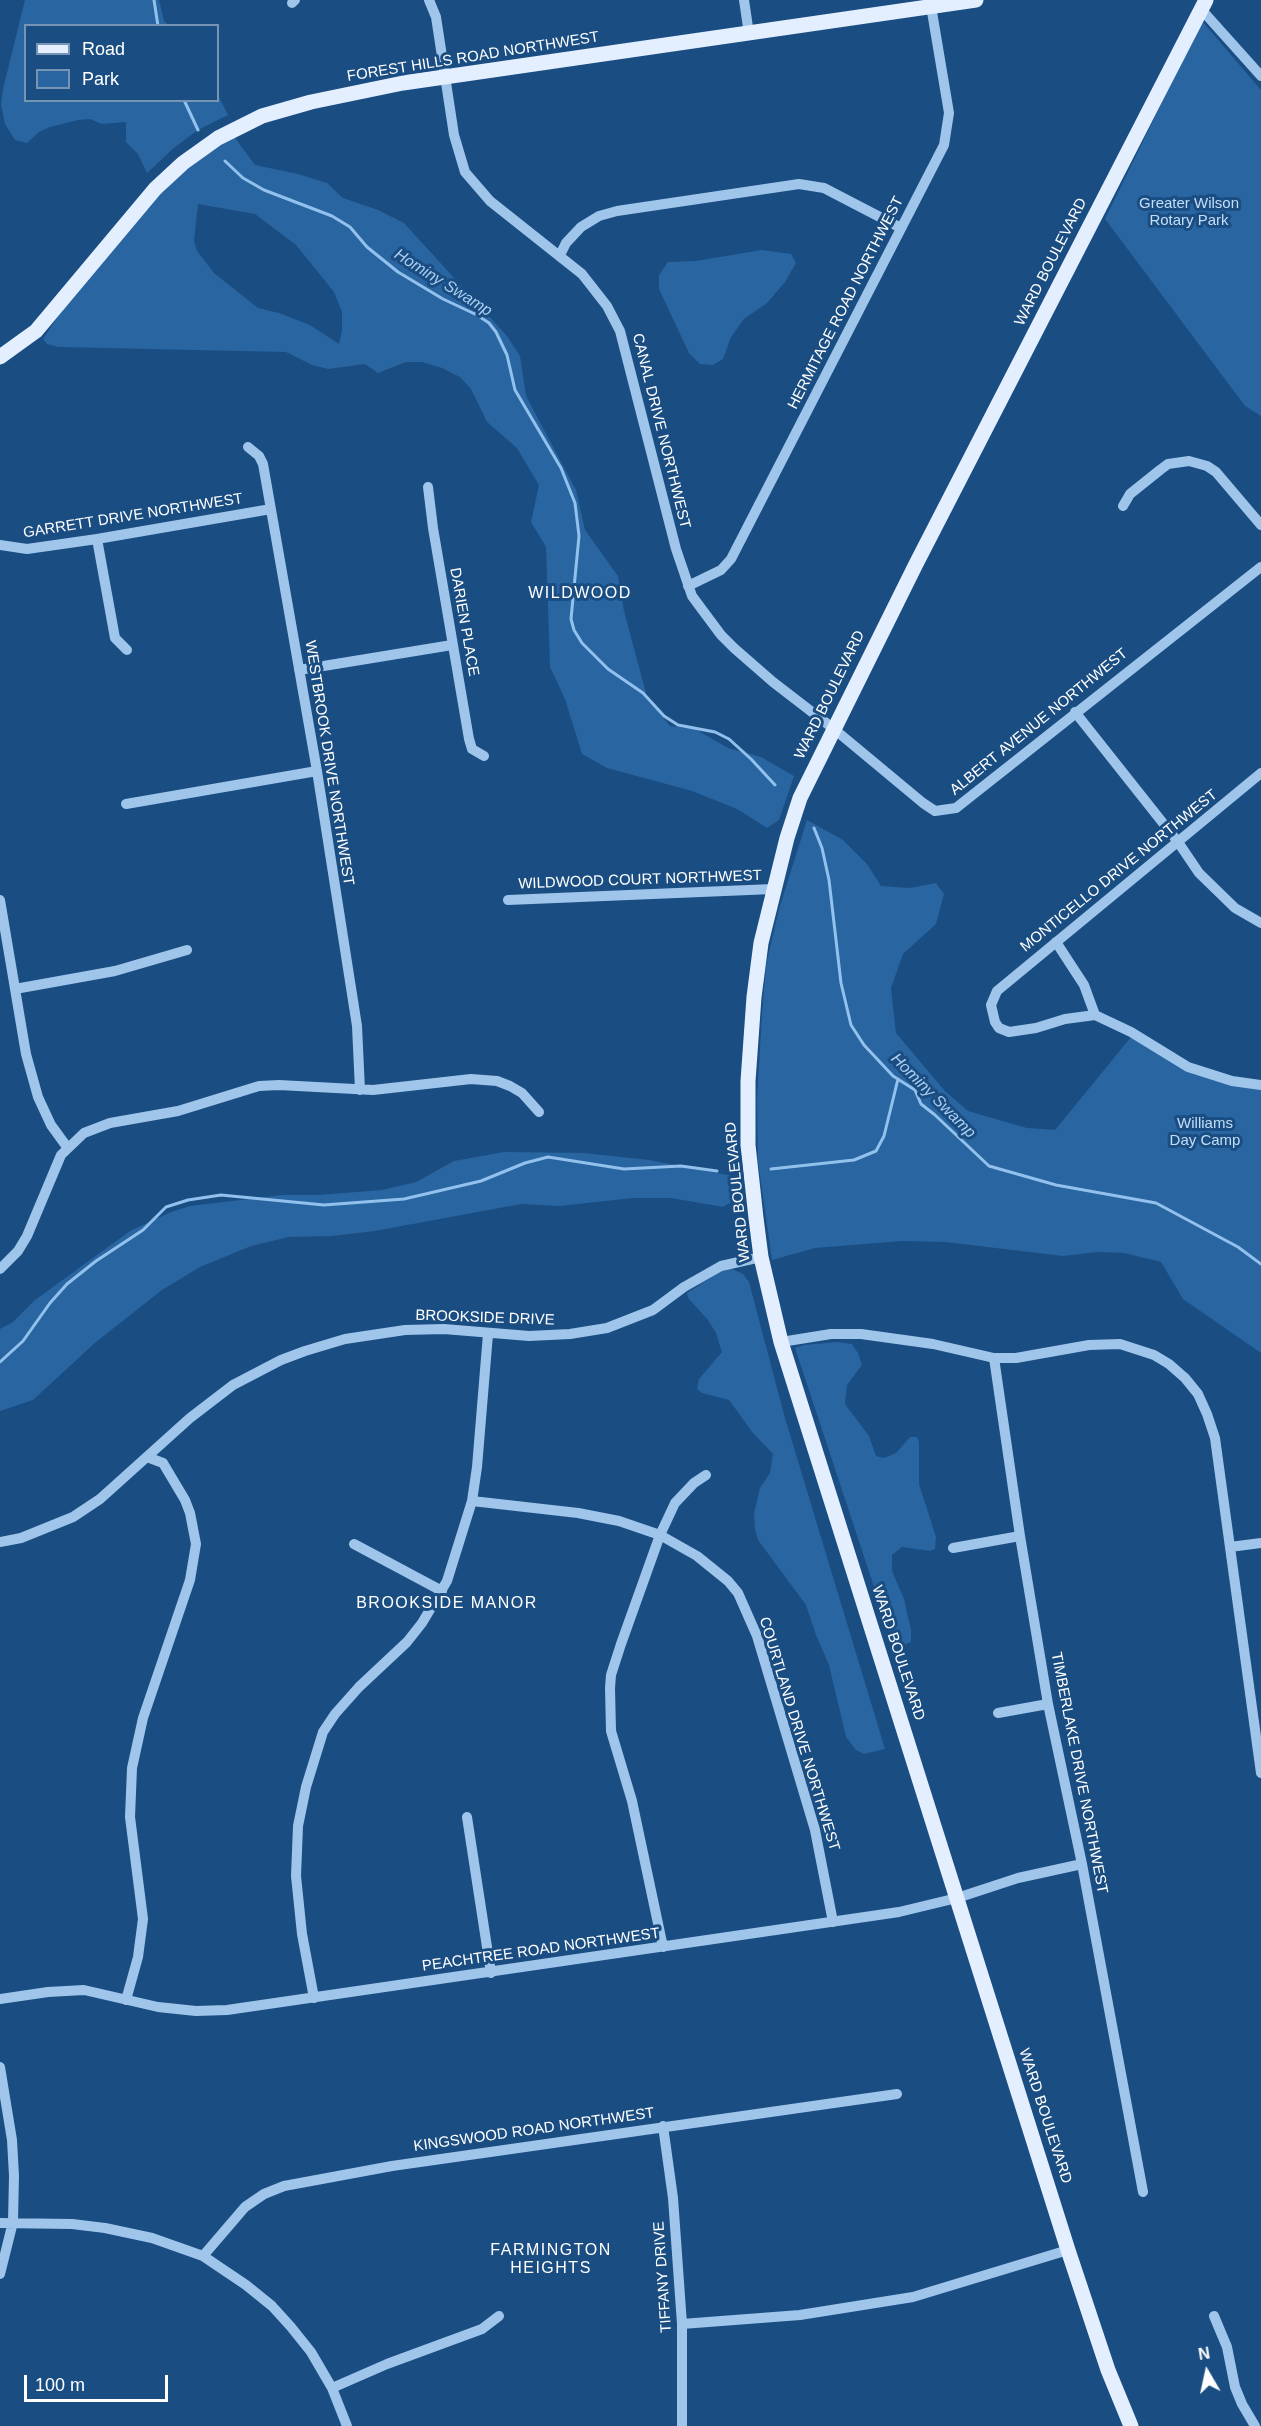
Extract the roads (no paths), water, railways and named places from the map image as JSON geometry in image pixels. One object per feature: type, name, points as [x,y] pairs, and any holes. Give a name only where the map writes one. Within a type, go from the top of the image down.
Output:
[{"type":"main road","name":"FOREST HILLS ROAD NORTHWEST","points":[[0,357],[36,331],[155,189],[183,163],[214,140],[248,122],[289,107],[446,76],[749,33],[930,3],[976,0]]},
{"type":"main road","name":"WARD BOULEVARD","points":[[1131,2426],[1108,2370],[1068,2250],[780,1342],[761,1257],[748,1145],[747,1081],[761,943],[773,889],[800,798],[916,564],[1203,4]]},
{"type":"street","name":"CANAL DRIVE NORTHWEST","points":[[429,0],[436,18],[454,135],[465,172],[490,201],[582,274],[607,306],[620,331],[673,538],[688,586],[703,612],[734,648],[773,682],[834,729]]},
{"type":"street","points":[[744,0],[749,33]]},
{"type":"street","name":"HERMITAGE ROAD NORTHWEST","points":[[688,586],[721,570],[731,559],[944,145],[949,123],[948,101],[930,3]]},
{"type":"street","points":[[1203,4],[1261,76]]},
{"type":"street","points":[[560,255],[566,243],[581,227],[599,216],[617,211],[799,184],[824,188],[901,228]]},
{"type":"street","name":"WESTBROOK DRIVE NORTHWEST","points":[[248,447],[259,456],[263,464],[271,509],[357,1026],[360,1090]]},
{"type":"street","points":[[1123,506],[1130,494],[1168,464],[1189,460],[1208,466],[1216,472],[1261,525]]},
{"type":"street","name":"DARIEN PLACE","points":[[428,487],[452,645],[472,749],[484,756]]},
{"type":"street","name":"GARRETT DRIVE NORTHWEST","points":[[0,545],[27,549],[271,509]]},
{"type":"street","points":[[97,539],[115,638],[127,650]]},
{"type":"street","name":"ALBERT AVENUE NORTHWEST","points":[[834,729],[935,811],[956,808],[1261,567]]},
{"type":"street","points":[[299,670],[452,645]]},
{"type":"street","points":[[1075,712],[1178,842],[1199,873],[1228,901],[1250,918],[1261,923]]},
{"type":"street","points":[[126,804],[316,771]]},
{"type":"street","name":"MONTICELLO DRIVE NORTHWEST","points":[[1095,1015],[1065,1019],[1036,1029],[1009,1032],[999,1028],[991,1012],[992,1001],[997,991],[1261,773]]},
{"type":"street","name":"WILDWOOD COURT NORTHWEST","points":[[508,900],[773,889]]},
{"type":"street","points":[[0,900],[26,1054],[38,1097],[51,1125],[68,1147]]},
{"type":"street","points":[[1056,942],[1084,985],[1095,1015],[1131,1032],[1188,1067],[1232,1081],[1261,1085]]},
{"type":"street","points":[[15,989],[115,971],[187,950]]},
{"type":"street","points":[[0,1269],[18,1251],[27,1236],[57,1162],[68,1147],[84,1133],[110,1123],[178,1111],[259,1086],[360,1090],[406,1088],[483,1078],[510,1086],[522,1093],[539,1112]]},
{"type":"street","name":"BROOKSIDE DRIVE","points":[[0,1542],[21,1538],[73,1517],[100,1499],[190,1418],[233,1385],[281,1360],[305,1351],[345,1339],[405,1330],[444,1329],[488,1334],[550,1336],[607,1328],[653,1310],[684,1287],[721,1266],[761,1257]]},
{"type":"street","points":[[314,1998],[302,1934],[297,1866],[298,1826],[306,1787],[323,1732],[348,1699],[422,1623],[442,1591],[454,1563],[472,1501],[488,1334]]},
{"type":"street","points":[[780,1342],[831,1334],[861,1334],[922,1342],[994,1358],[1016,1358],[1089,1345],[1114,1344],[1141,1350],[1169,1364],[1185,1378],[1198,1395],[1215,1438],[1261,1773]]},
{"type":"street","name":"TIMBERLAKE DRIVE NORTHWEST","points":[[994,1358],[1048,1704],[1082,1864],[1143,2192]]},
{"type":"street","points":[[126,2000],[138,1957],[143,1919],[130,1817],[132,1768],[143,1718],[190,1580],[196,1544],[185,1500],[163,1463],[147,1457]]},
{"type":"street","points":[[663,1947],[632,1801],[613,1739],[609,1711],[611,1676],[660,1535],[675,1503],[682,1493],[706,1475]]},
{"type":"street","name":"COURTLAND DRIVE NORTHWEST","points":[[472,1501],[578,1513],[619,1521],[660,1535],[697,1556],[728,1581],[738,1593],[750,1619],[815,1830],[833,1922]]},
{"type":"street","points":[[953,1548],[1020,1536]]},
{"type":"street","points":[[1230,1547],[1261,1543]]},
{"type":"street","points":[[354,1544],[442,1591]]},
{"type":"street","points":[[998,1713],[1048,1704]]},
{"type":"street","points":[[467,1817],[491,1973]]},
{"type":"street","name":"PEACHTREE ROAD NORTHWEST","points":[[0,1999],[48,1992],[84,1990],[126,2000],[196,2011],[227,2010],[899,1912],[957,1898],[1018,1878],[1082,1864]]},
{"type":"street","points":[[0,2067],[12,2140],[13,2222],[0,2274]]},
{"type":"street","name":"KINGSWOOD ROAD NORTHWEST","points":[[203,2256],[245,2207],[264,2194],[284,2186],[392,2166],[897,2094]]},
{"type":"street","name":"TIFFANY DRIVE","points":[[663,2126],[673,2198],[682,2324],[682,2426]]},
{"type":"street","points":[[0,2223],[72,2224],[105,2228],[152,2238],[203,2256],[272,2306],[311,2352],[332,2388],[347,2426]]},
{"type":"street","points":[[682,2324],[800,2315],[913,2297],[1068,2250]]},
{"type":"street","points":[[332,2388],[405,2357],[482,2329],[499,2316]]},
{"type":"street","points":[[1214,2316],[1227,2347],[1235,2386],[1255,2426]]},
{"type":"waterway","name":"Hominy Swamp","points":[[154,0],[158,24]]},
{"type":"waterway","name":"Hominy Swamp","points":[[185,102],[198,130]]},
{"type":"waterway","name":"Hominy Swamp","points":[[225,161],[243,178],[264,190],[332,216],[350,227],[367,247],[398,272],[489,323],[507,355],[515,390],[561,468],[575,503],[579,536],[571,619],[574,630],[582,643],[608,669],[643,693],[664,716],[678,725],[715,732],[729,739],[775,785]]},
{"type":"waterway","name":"Hominy Swamp","points":[[814,828],[822,848],[829,880],[841,983],[851,1025],[864,1045],[893,1076],[915,1090],[921,1104],[989,1166],[1056,1185],[1156,1203],[1238,1247],[1261,1264]]},
{"type":"waterway","points":[[771,1169],[854,1160],[876,1151],[884,1136],[898,1079]]},
{"type":"waterway","points":[[0,1362],[23,1341],[50,1303],[67,1284],[96,1261],[143,1230],[166,1207],[188,1200],[221,1195],[324,1205],[404,1199],[481,1181],[525,1163],[548,1157],[624,1169],[681,1166],[717,1171]]},
{"type":"district","name":"WILDWOOD","points":[[580,594]]},
{"type":"district","name":"BROOKSIDE MANOR","points":[[447,1604]]},
{"type":"district","name":"FARMINGTON HEIGHTS","points":[[551,2260]]},
{"type":"park label","name":"Greater Wilson Rotary Park","points":[[1189,212]]},
{"type":"park label","name":"Williams Day Camp","points":[[1205,1132]]}]
